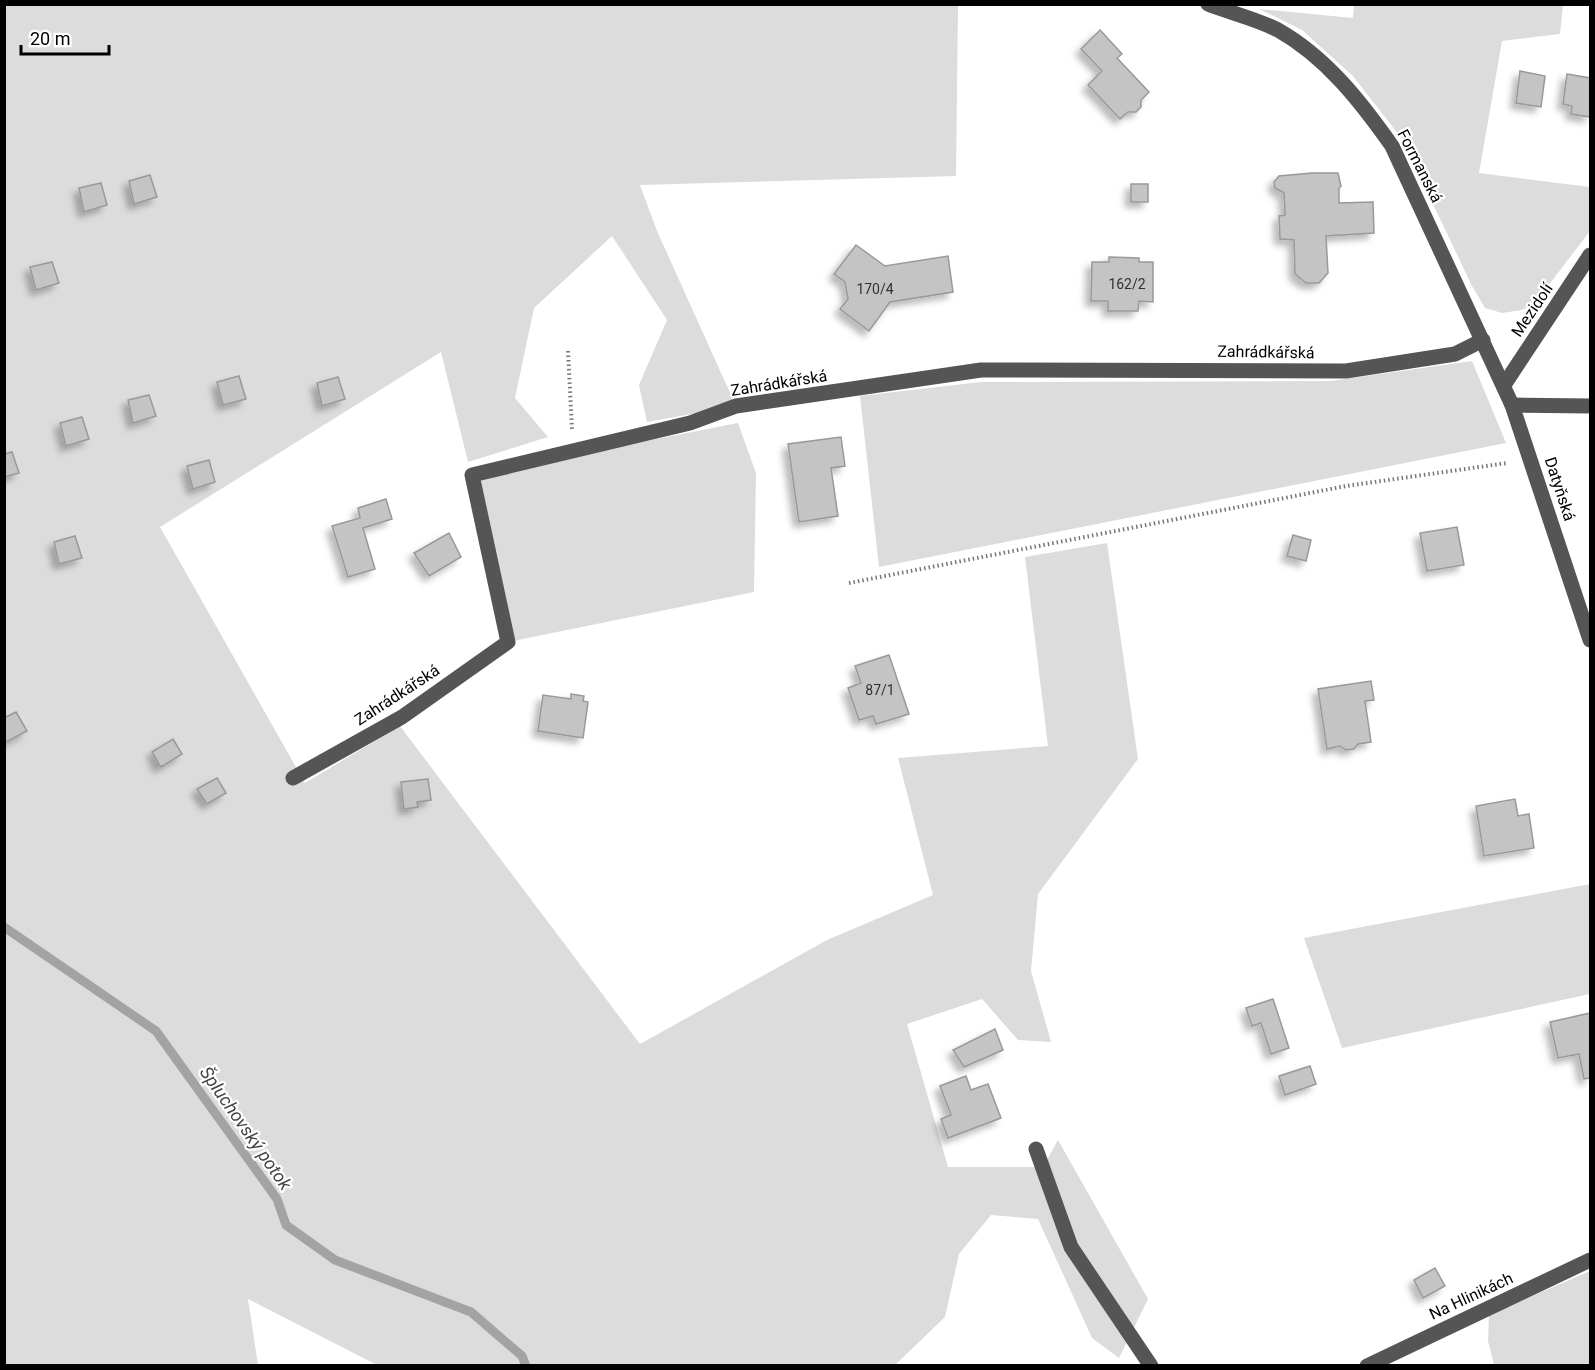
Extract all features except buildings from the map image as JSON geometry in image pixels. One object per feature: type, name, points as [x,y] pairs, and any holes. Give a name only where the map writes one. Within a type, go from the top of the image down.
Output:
[{"type":"street","name":"Formanská","points":[[1208,4],[1277,30],[1305,49],[1328,68],[1371,117],[1392,146],[1504,385]]},
{"type":"street","name":"Mezidolí","points":[[1504,385],[1590,255]]},
{"type":"street","name":"Zahrádkářská","points":[[293,778],[402,717],[508,642],[472,475],[690,423],[736,406],[981,370],[1346,371],[1455,354],[1483,339]]},
{"type":"street","name":"Datyňská","points":[[1504,385],[1532,459],[1590,640]]},
{"type":"street","points":[[1512,405],[1590,406]]},
{"type":"street","points":[[1036,1149],[1071,1247],[1151,1365]]},
{"type":"street","name":"Na Hlinikách","points":[[1366,1365],[1590,1260]]},
{"type":"path","points":[[568,351],[572,451]]},
{"type":"path","points":[[849,583],[1346,486],[1532,459]]},
{"type":"shaded area","points":[[5,5],[958,5],[956,176],[640,185],[657,231],[736,406],[647,422],[639,385],[667,320],[612,236],[534,308],[515,398],[548,437],[468,462],[441,352],[160,527],[305,783],[400,726],[640,1044],[827,940],[933,895],[898,758],[1048,746],[1025,557],[1107,543],[1138,759],[1038,894],[1031,971],[1051,1042],[1018,1040],[982,999],[907,1024],[948,1167],[1043,1167],[1058,1140],[1148,1299],[1119,1358],[1092,1338],[1038,1219],[991,1215],[959,1254],[945,1317],[895,1365],[377,1365],[248,1299],[258,1365],[5,1366]]},
{"type":"shaded area","points":[[1354,5],[1563,5],[1560,34],[1502,41],[1479,173],[1590,187],[1590,231],[1535,303],[1522,310],[1502,313],[1485,308],[1472,286],[1402,139],[1353,76],[1302,30],[1259,9],[1353,18]]},
{"type":"shaded area","points":[[1472,361],[1506,443],[879,567],[860,396],[981,382],[1331,381]]},
{"type":"shaded area","points":[[738,423],[756,473],[754,592],[508,642],[472,475]]},
{"type":"shaded area","points":[[1590,884],[1590,994],[1342,1048],[1304,938]]},
{"type":"shaded area","points":[[1590,1271],[1590,1365],[1494,1365],[1488,1341],[1489,1315]]},
{"type":"waterway","name":"Špluchovský potok","points":[[4,927],[156,1031],[277,1199],[286,1225],[335,1260],[471,1312],[522,1356],[526,1366]]}]
